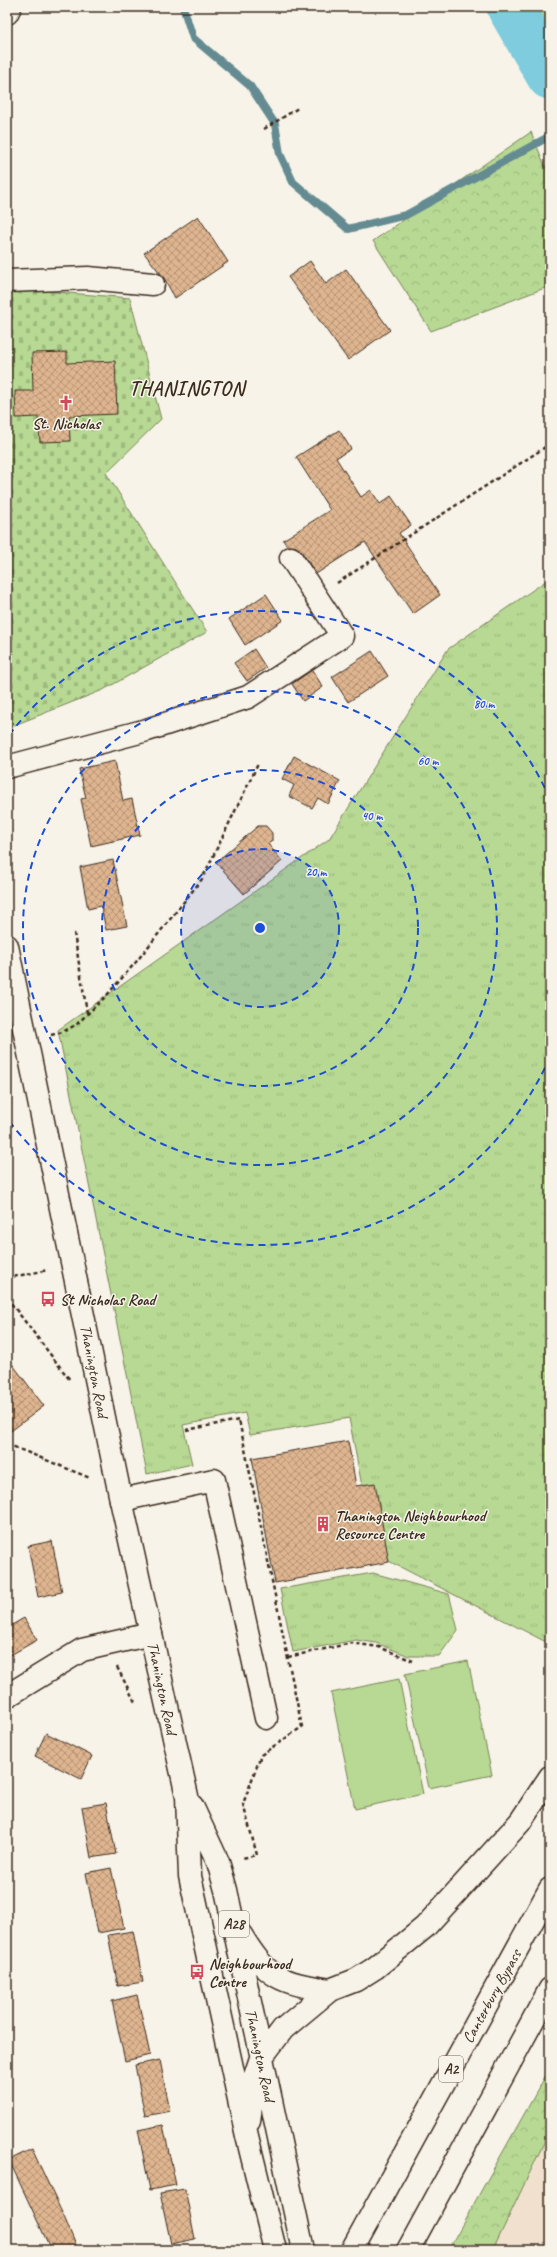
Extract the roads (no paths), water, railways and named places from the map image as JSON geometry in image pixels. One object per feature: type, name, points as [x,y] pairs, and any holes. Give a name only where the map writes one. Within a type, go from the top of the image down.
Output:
[{"type":"main road","points":[[7,13],[10,7]]},
{"type":"main road","points":[[7,280],[88,278],[153,284]]},
{"type":"main road","points":[[7,767],[147,730],[248,697],[342,636],[291,558]]},
{"type":"main road","name":"Thanington Road","points":[[7,946],[74,1264],[121,1500],[187,1796],[190,1876],[247,2136],[275,2250]]},
{"type":"main road","points":[[121,1500],[214,1480],[266,1718]]},
{"type":"main road","points":[[7,1696],[82,1650],[151,1634]]},
{"type":"main road","points":[[247,2136],[255,2076],[261,2058],[283,2029],[330,1990],[356,1980],[375,1968],[425,1927],[520,1822],[550,1777]]},
{"type":"main road","name":"Thanington Road","points":[[187,1796],[218,1862],[233,1922],[302,2250]]},
{"type":"main road","name":"Canterbury Bypass","points":[[352,2250],[550,1889]]},
{"type":"main road","points":[[233,1922],[256,1959],[268,1970],[299,1985],[330,1990]]},
{"type":"main road","points":[[408,2250],[550,1989]]},
{"type":"waterway","points":[[183,7],[193,38],[250,86],[275,124],[280,154],[293,182],[348,229],[406,215],[550,136]]},
{"type":"waterway","points":[[510,7],[550,76]]},
{"type":"place","name":"St. Nicholas","points":[[66,403]]},
{"type":"place","name":"St Nicholas Road","points":[[48,1299]]},
{"type":"place","name":"Thanington Neighbourhood Resource Centre","points":[[323,1524]]},
{"type":"place","name":"Neighbourhood Centre","points":[[197,1972]]},
{"type":"district","name":"THANINGTON","points":[[187,388]]}]
